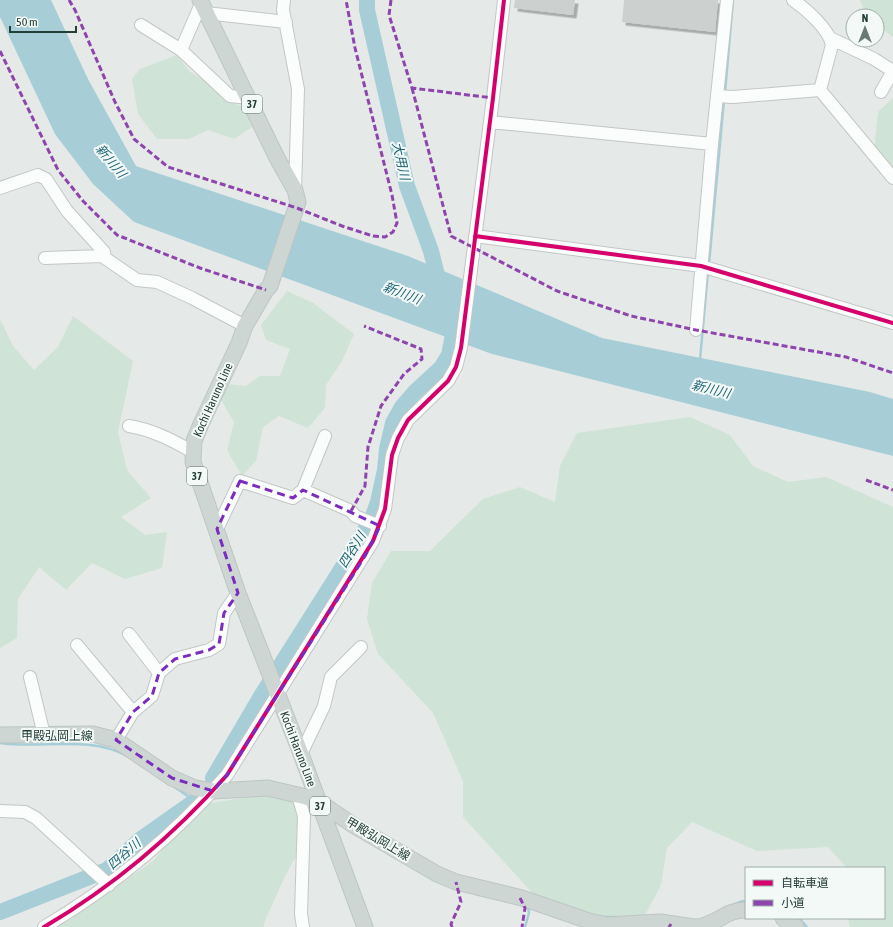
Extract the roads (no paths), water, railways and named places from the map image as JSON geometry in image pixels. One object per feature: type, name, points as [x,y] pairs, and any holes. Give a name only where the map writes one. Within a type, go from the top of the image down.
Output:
[{"type":"main road","name":"Kochi Haruno Line","points":[[202,6],[249,98],[277,158],[295,190],[298,202],[270,286],[266,290],[245,326],[239,343],[194,441],[193,452],[195,473],[217,529],[238,593],[301,754],[365,927]]},
{"type":"main road","name":"甲殿弘岡上線","points":[[0,735],[93,734],[116,740],[172,778],[195,788],[213,791],[268,788],[298,795],[319,802],[353,825],[437,874],[456,882],[522,898],[589,921],[608,925],[660,922],[703,927],[730,912],[745,910]]},
{"type":"main road","points":[[784,919],[796,927]]},
{"type":"street","points":[[284,0],[286,22],[298,90],[295,190]]},
{"type":"street","points":[[44,927],[105,882],[138,863],[197,808],[227,775],[276,690],[365,556],[377,524],[385,509],[392,455],[398,438],[408,420],[448,381],[456,367],[461,348],[504,0]]},
{"type":"street","points":[[696,330],[707,268],[712,144],[727,0]]},
{"type":"street","points":[[793,0],[806,8],[830,38],[832,45],[820,90]]},
{"type":"street","points":[[181,50],[202,6],[286,22]]},
{"type":"street","points":[[141,25],[181,50],[230,96],[249,98]]},
{"type":"street","points":[[830,38],[874,59],[893,71],[881,92]]},
{"type":"street","points":[[717,96],[733,97],[820,90]]},
{"type":"street","points":[[820,90],[893,178]]},
{"type":"street","points":[[490,122],[712,144]]},
{"type":"street","points":[[0,188],[38,175],[46,179],[67,211],[104,252],[105,258]]},
{"type":"street","points":[[476,236],[707,268],[893,323]]},
{"type":"street","points":[[44,258],[102,256],[137,280],[157,282],[192,298],[245,326]]},
{"type":"street","points":[[129,426],[148,429],[162,434],[193,452]]},
{"type":"street","points":[[217,529],[240,481],[293,498],[302,490],[325,436]]},
{"type":"street","points":[[302,490],[351,511],[355,516],[377,524]]},
{"type":"street","points":[[116,740],[133,712],[152,696],[159,673],[175,659],[209,650],[219,644],[224,612],[238,593]]},
{"type":"street","points":[[129,634],[159,673]]},
{"type":"street","points":[[77,645],[133,712]]},
{"type":"street","points":[[301,754],[324,706],[331,677],[361,647]]},
{"type":"street","points":[[30,677],[44,735]]},
{"type":"street","points":[[298,795],[304,816],[301,914],[303,927]]},
{"type":"street","points":[[0,811],[25,812],[36,818],[105,882]]},
{"type":"water","name":"新川川","points":[[0,0],[51,0],[88,79],[136,166],[408,256],[602,338],[870,392],[893,399],[893,456],[492,354],[134,222],[93,184],[55,134],[0,17]]},
{"type":"waterway","name":"大用川","points":[[367,0],[367,10],[407,186],[431,251],[440,287]]},
{"type":"waterway","points":[[725,93],[733,0]]},
{"type":"waterway","points":[[709,264],[724,100]]},
{"type":"waterway","points":[[700,360],[708,271]]},
{"type":"waterway","name":"四谷川","points":[[213,778],[263,693],[351,554],[373,516],[378,502],[385,470],[387,449],[393,423],[402,407],[415,392],[441,368],[449,355],[456,319]]},
{"type":"waterway","points":[[0,743],[32,745],[81,744],[97,746],[127,756]]},
{"type":"waterway","points":[[173,786],[195,801]]},
{"type":"waterway","name":"四谷川","points":[[0,912],[107,870],[141,839],[195,801]]},
{"type":"waterway","points":[[724,908],[743,901],[745,902]]},
{"type":"waterway","points":[[525,927],[529,913],[528,906]]},
{"type":"waterway","points":[[604,917],[615,917]]},
{"type":"waterway","points":[[800,919],[807,927]]}]
